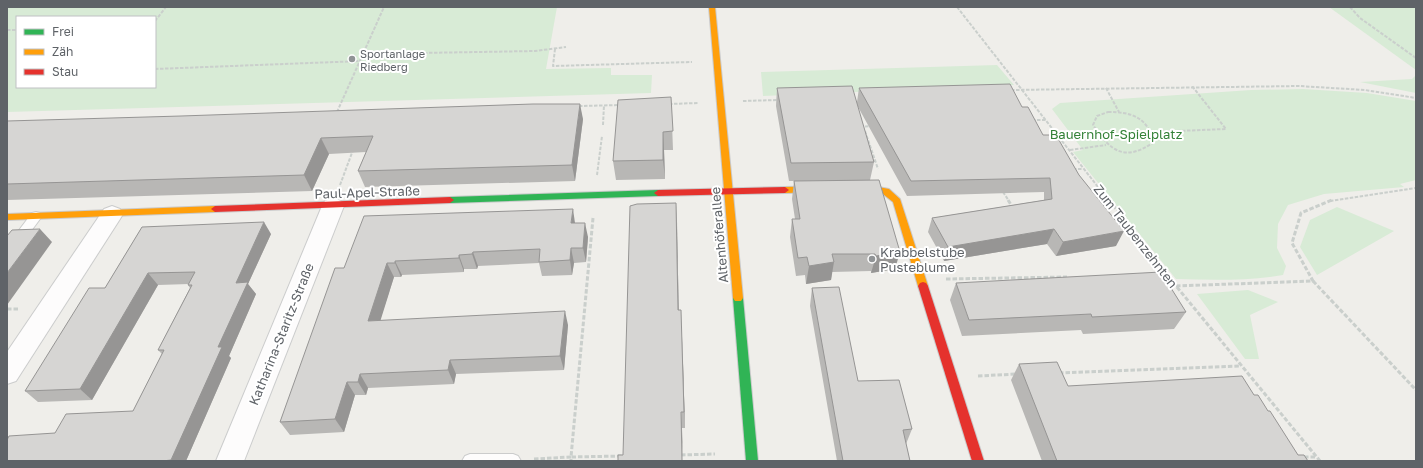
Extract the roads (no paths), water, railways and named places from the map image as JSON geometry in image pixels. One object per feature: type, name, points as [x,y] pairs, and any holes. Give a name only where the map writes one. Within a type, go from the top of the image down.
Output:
[{"type":"street","name":"Altenhöferallee","points":[[712,7],[752,461]]},
{"type":"street","name":"Paul-Apel-Straße","points":[[7,217],[595,195],[868,188],[886,191],[897,201],[978,461]]},
{"type":"street","name":"Katharina-Staritz-Straße","points":[[230,461],[333,206]]},
{"type":"street","points":[[7,374],[112,214]]},
{"type":"lane","points":[[7,255],[36,216]]},
{"type":"lane","points":[[470,461],[513,460]]},
{"type":"place","name":"Sportanlage Riedberg","points":[[352,59]]},
{"type":"place","name":"Krabbelstube Pusteblume","points":[[872,259]]},
{"type":"park label","name":"Bauernhof-Spielplatz","points":[[1116,134]]}]
